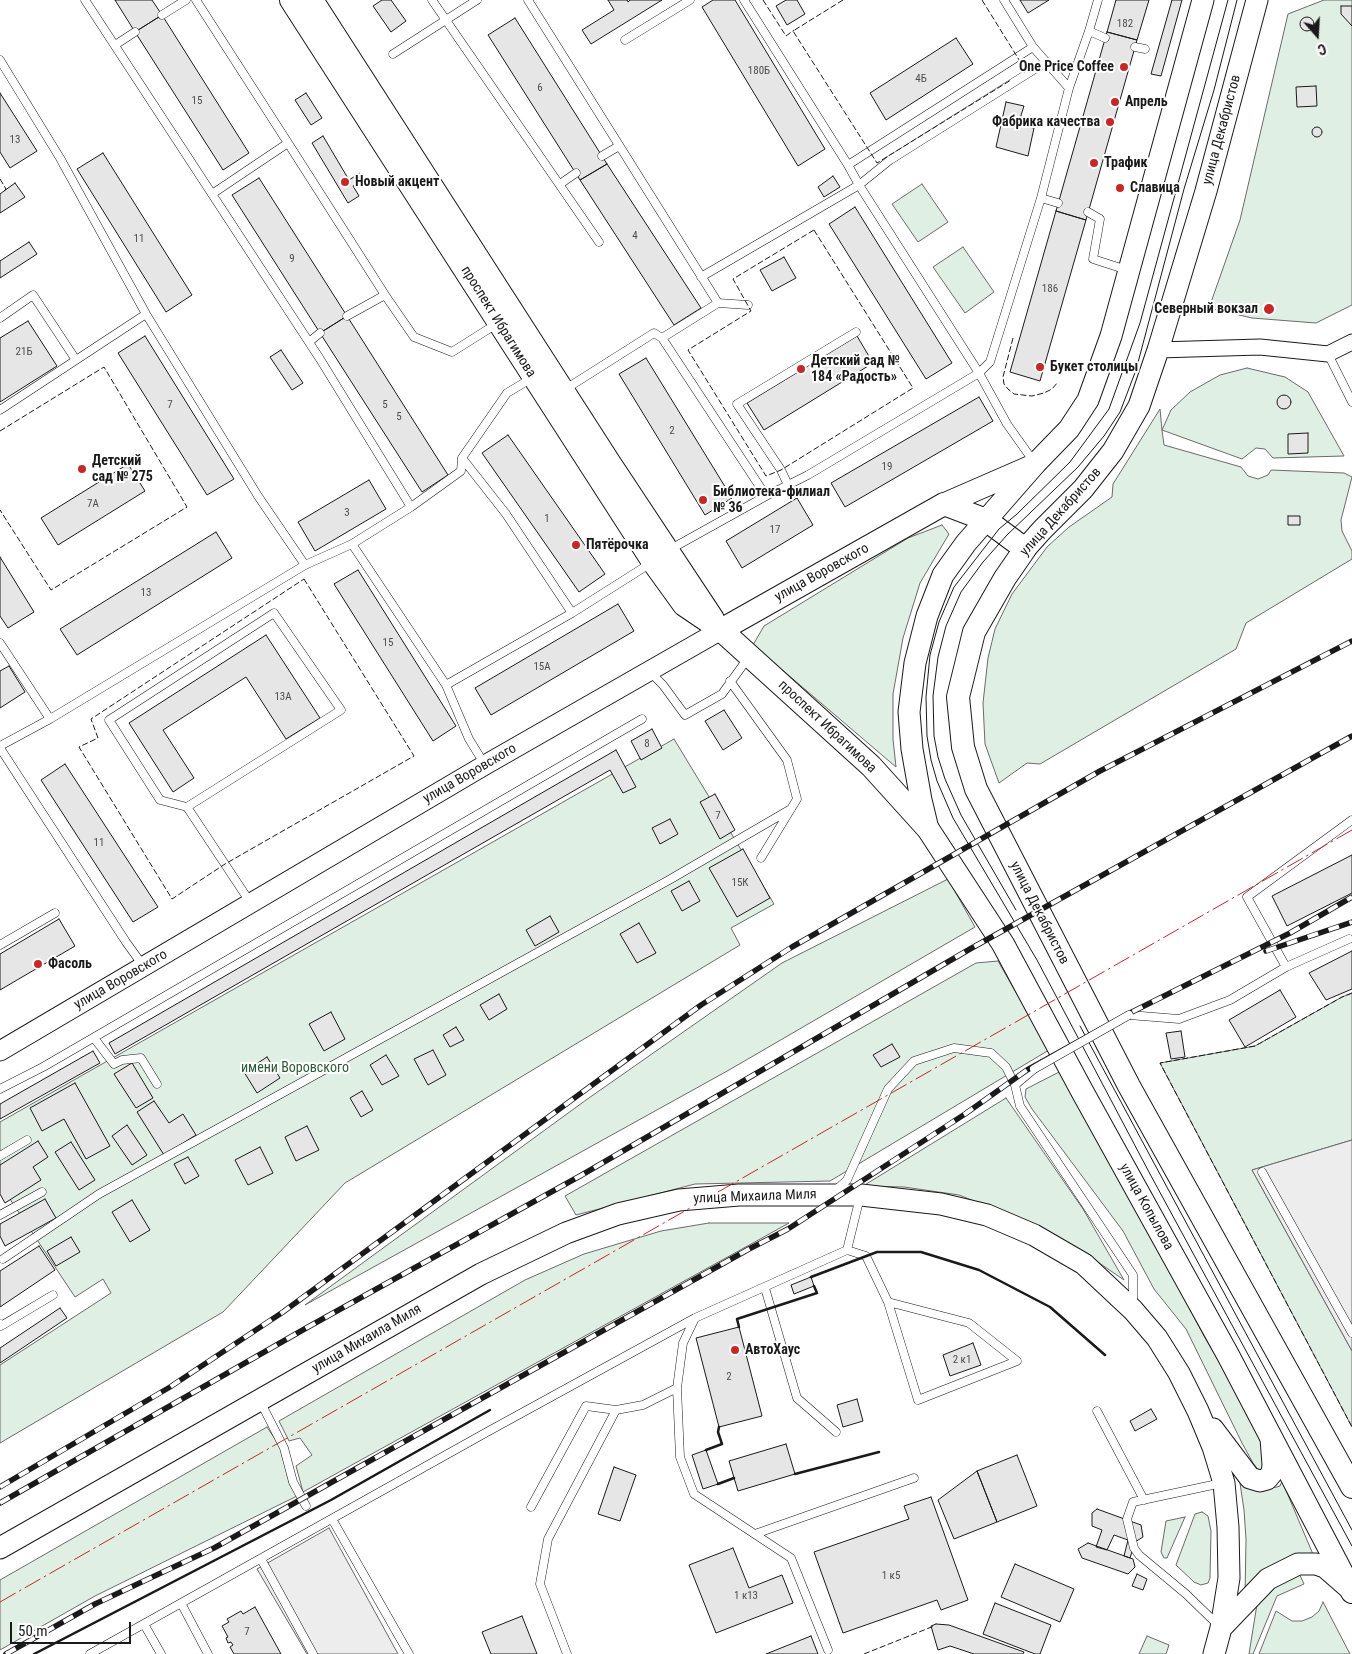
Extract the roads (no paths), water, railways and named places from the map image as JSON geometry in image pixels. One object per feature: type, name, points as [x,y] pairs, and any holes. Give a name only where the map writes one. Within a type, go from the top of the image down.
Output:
[{"type":"main road","points":[[928,829],[920,800],[908,712],[915,663],[927,616],[943,575],[966,543],[1036,463],[1069,429],[1088,400],[1111,336],[1203,0]]},
{"type":"main road","name":"улица Декабристов","points":[[1258,0],[1206,191],[1139,406],[1113,451],[1083,489],[1025,549],[1004,578],[974,632],[958,697],[963,747],[976,789],[1129,1086],[1352,1487]]},
{"type":"main road","name":"проспект Ибрагимова","points":[[309,4],[533,377],[660,556],[721,630],[871,766],[928,829]]},
{"type":"main road","name":"проспект Ибрагимова","points":[[309,4],[564,391],[660,556]]},
{"type":"main road","name":"улица Воровского","points":[[721,630],[944,504],[1036,463]]},
{"type":"main road","points":[[944,504],[986,520],[1025,549]]},
{"type":"main road","name":"улица Копылова","points":[[928,829],[1003,944],[1271,1436],[1351,1591]]},
{"type":"main road","name":"улица Михаила Миля","points":[[0,1548],[481,1274],[566,1233],[609,1217],[679,1200],[739,1195],[861,1195],[941,1204],[987,1215],[1034,1235],[1084,1264],[1133,1310],[1156,1338],[1179,1373],[1198,1411],[1213,1447],[1224,1483],[1228,1527],[1229,1578],[1222,1628],[1214,1654]]},
{"type":"main road","points":[[1198,1411],[1250,1478],[1254,1480],[1267,1479],[1272,1473],[1274,1465],[1271,1436]]},
{"type":"main road","points":[[1222,1628],[1268,1579],[1298,1564],[1316,1564],[1325,1567],[1351,1591]]},
{"type":"street","points":[[1158,350],[1260,347],[1328,354],[1352,342]]},
{"type":"street","name":"улица Воровского","points":[[0,1051],[484,766],[721,630]]},
{"type":"lane","points":[[85,0],[308,342],[411,507]]},
{"type":"lane","points":[[162,15],[186,0]]},
{"type":"lane","points":[[196,0],[385,295],[414,337],[452,352],[499,323]]},
{"type":"lane","points":[[432,0],[599,242]]},
{"type":"lane","points":[[393,54],[476,0]]},
{"type":"lane","points":[[528,0],[718,303]]},
{"type":"lane","points":[[625,40],[690,0]]},
{"type":"lane","points":[[744,0],[979,373],[1007,424],[1036,463]]},
{"type":"lane","points":[[1004,0],[1033,47],[1069,88]]},
{"type":"lane","points":[[446,684],[572,613],[660,556],[766,496],[808,475],[979,373],[990,362],[1042,198],[1069,88],[1090,31],[1098,0]]},
{"type":"lane","points":[[1090,31],[1105,38]]},
{"type":"lane","points":[[115,46],[135,32]]},
{"type":"lane","points":[[848,165],[1033,47]]},
{"type":"lane","points":[[1135,47],[1145,49]]},
{"type":"lane","points":[[0,60],[60,158],[146,314],[258,496],[304,565]]},
{"type":"lane","points":[[701,277],[859,185],[890,160],[1046,62]]},
{"type":"lane","points":[[212,194],[288,143]]},
{"type":"lane","points":[[602,156],[619,146]]},
{"type":"lane","points":[[560,184],[576,173]]},
{"type":"lane","points":[[1042,198],[1058,203]]},
{"type":"lane","points":[[1088,212],[1100,219],[1093,259],[1129,270]]},
{"type":"lane","points":[[0,318],[33,295],[76,360]]},
{"type":"lane","points":[[347,316],[385,295]]},
{"type":"lane","points":[[662,338],[718,303],[748,305]]},
{"type":"lane","points":[[0,410],[146,314]]},
{"type":"lane","points":[[788,484],[781,470],[737,404],[856,332]]},
{"type":"lane","points":[[308,342],[320,333]]},
{"type":"lane","points":[[564,391],[654,333],[662,338],[766,496]]},
{"type":"lane","points":[[1328,354],[1352,402]]},
{"type":"lane","points":[[144,967],[0,747],[50,719],[304,565],[352,544],[411,507],[461,471],[462,458],[508,394],[533,377]]},
{"type":"lane","points":[[462,458],[506,514],[572,613]]},
{"type":"lane","points":[[352,544],[446,684],[469,739],[484,766]]},
{"type":"lane","points":[[186,807],[341,710],[274,613],[109,720],[160,800],[186,807],[252,904]]},
{"type":"lane","points":[[0,643],[50,719]]},
{"type":"lane","points":[[649,671],[663,685],[685,715],[722,694],[750,656]]},
{"type":"lane","points":[[730,681],[787,760],[797,799],[761,858]]},
{"type":"lane","points":[[0,1089],[94,1038],[642,719]]},
{"type":"lane","points":[[1,1258],[99,1194],[670,880],[791,810]]},
{"type":"lane","points":[[1286,967],[1247,897],[1352,820]]},
{"type":"lane","points":[[0,945],[55,913]]},
{"type":"lane","points":[[1015,1085],[1034,1069],[1129,1015],[1179,1019],[1230,1000],[1286,967],[1349,940]]},
{"type":"lane","points":[[94,1038],[114,1064],[122,1060],[141,1058],[157,1084]]},
{"type":"lane","points":[[831,1194],[847,1180],[888,1089],[914,1061],[954,1048],[991,1053],[1006,1067],[1015,1085],[1020,1106],[1133,1275],[1133,1310]]},
{"type":"lane","points":[[0,1156],[27,1140]]},
{"type":"lane","points":[[1262,1172],[1352,1332]]},
{"type":"lane","points":[[0,1215],[42,1192]]},
{"type":"lane","points":[[846,1250],[861,1195]]},
{"type":"lane","points":[[90,1654],[695,1318],[846,1250],[866,1256],[888,1302],[918,1400],[1017,1361],[969,1323],[888,1302]]},
{"type":"lane","points":[[765,1288],[797,1398],[836,1432]]},
{"type":"lane","points":[[0,1324],[1,1326],[53,1295]]},
{"type":"lane","points":[[695,1318],[683,1343],[677,1388],[680,1458],[694,1494],[791,1558],[828,1650]]},
{"type":"lane","points":[[530,1507],[586,1406],[616,1410],[643,1405],[677,1388]]},
{"type":"lane","points":[[260,1400],[284,1448],[293,1482],[306,1506]]},
{"type":"lane","points":[[567,1654],[540,1584],[548,1540],[616,1410]]},
{"type":"lane","points":[[1098,1411],[1144,1500]]},
{"type":"lane","points":[[755,1534],[914,1478]]},
{"type":"lane","points":[[1222,1628],[1186,1594],[1138,1555],[1134,1548],[1127,1519],[1133,1502],[1224,1483]]},
{"type":"lane","points":[[332,1519],[409,1654]]},
{"type":"lane","points":[[261,1559],[313,1654]]},
{"type":"lane","points":[[181,1603],[208,1654]]},
{"type":"lane","points":[[144,1624],[161,1654]]},
{"type":"tram line","points":[[1228,0],[1140,323],[1109,409],[1070,462],[999,529],[954,587],[939,622],[930,655],[926,697],[927,736],[937,781],[953,818],[1037,960],[1150,1174],[1352,1546]]},
{"type":"tram line","points":[[1016,910],[961,815],[945,779],[938,757],[934,736],[933,696],[938,657],[946,626],[961,592],[983,562],[1007,535],[1078,467],[1104,436],[1120,412],[1136,370],[1184,189],[1214,90],[1237,0]]},
{"type":"tram line","points":[[1080,1026],[1352,1530]]},
{"type":"railway","points":[[0,1487],[170,1387],[283,1312],[701,1005],[792,947],[1100,771],[1352,641]]},
{"type":"railway","points":[[0,1503],[308,1327],[580,1176],[970,949],[1352,736]]},
{"type":"railway","points":[[6,1654],[95,1604],[214,1548],[788,1229],[965,1114],[1027,1070],[1132,1012],[1290,933],[1352,897]]},
{"type":"railway","points":[[1266,951],[1352,922]]},
{"type":"place","name":"One Price Coffee","points":[[1124,67]]},
{"type":"place","name":"Апрель","points":[[1115,102]]},
{"type":"place","name":"Фабрика качества","points":[[1110,122]]},
{"type":"place","name":"Трафик","points":[[1094,163]]},
{"type":"place","name":"Новый акцент","points":[[345,182]]},
{"type":"place","name":"Славица","points":[[1120,188]]},
{"type":"place","name":"Северный вокзал","points":[[1269,309]]},
{"type":"place","name":"Букет столицы","points":[[1040,367]]},
{"type":"place","name":"Детский сад № 184 «Радость»","points":[[801,369]]},
{"type":"place","name":"Детский сад № 275","points":[[82,469]]},
{"type":"place","name":"Библиотека-филиал № 36","points":[[703,500]]},
{"type":"place","name":"Пятёрочка","points":[[576,545]]},
{"type":"place","name":"Фасоль","points":[[38,964]]},
{"type":"place","name":"АвтоХаус","points":[[735,1350]]},
{"type":"park label","name":"имени Воровского","points":[[295,1068]]}]
